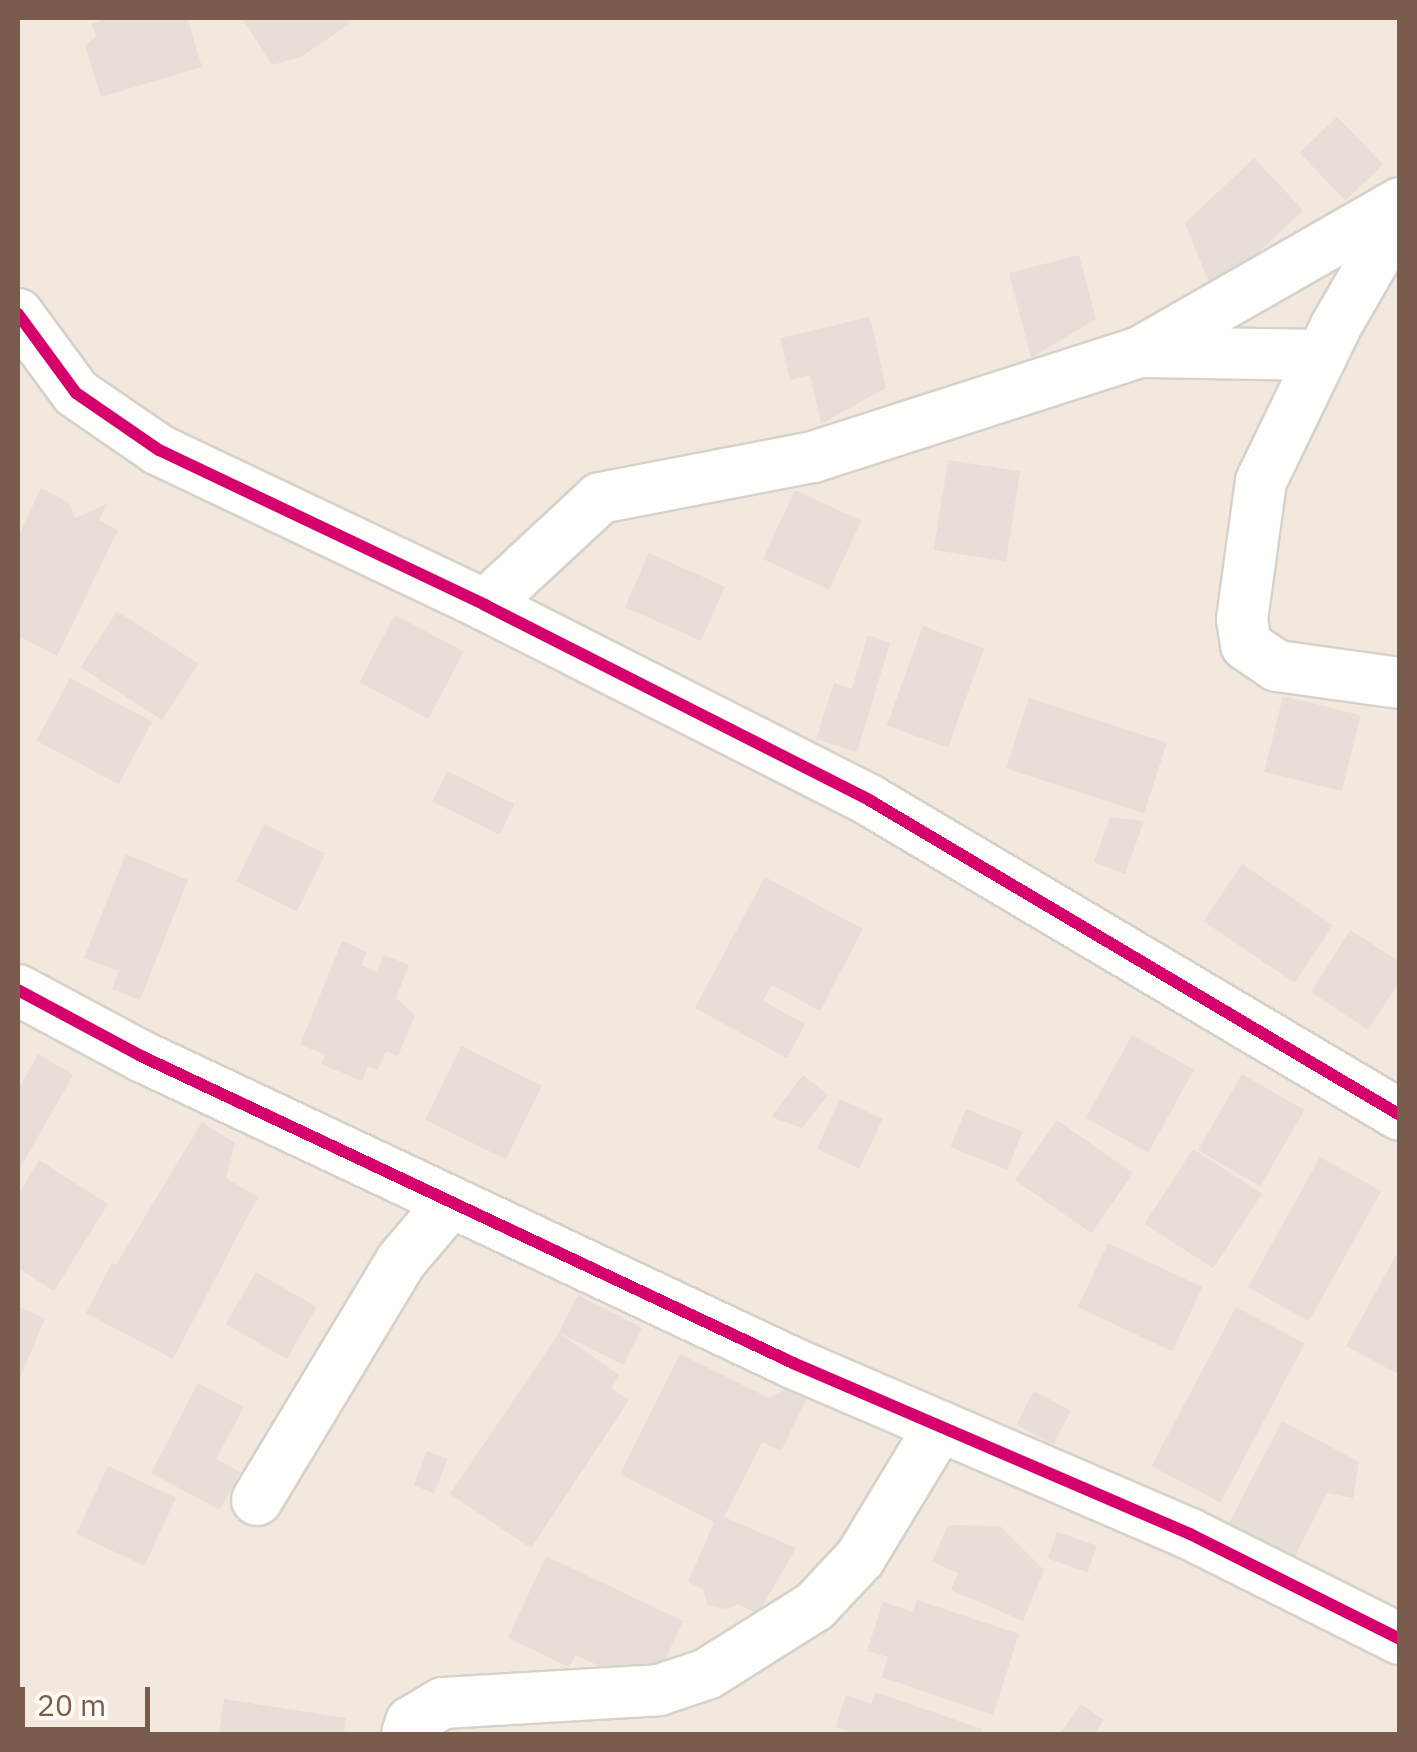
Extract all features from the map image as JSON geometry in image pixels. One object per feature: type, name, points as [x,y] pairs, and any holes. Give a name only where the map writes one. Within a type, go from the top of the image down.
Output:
[{"type":"street","points":[[485,605],[600,498],[813,458],[1140,352],[1400,203]]},
{"type":"street","points":[[1400,215],[1322,355],[1261,482],[1242,619],[1246,645],[1278,666],[1400,684]]},
{"type":"street","points":[[18,314],[76,393],[159,450],[485,605],[870,800],[1400,1115]]},
{"type":"street","points":[[1140,352],[1322,355]]},
{"type":"street","points":[[18,990],[141,1056],[792,1363],[1190,1534],[1400,1639]]},
{"type":"street","points":[[257,1500],[401,1260],[452,1202]]},
{"type":"street","points":[[407,1734],[411,1722],[443,1703],[659,1690],[707,1674],[815,1606],[860,1558],[940,1426]]},
{"type":"shaded area","points":[[18,18],[1399,18],[1399,1734],[18,1734]]},
{"type":"building","points":[[99,18],[187,18],[202,67],[101,97],[85,45],[96,37],[92,24]]},
{"type":"building","points":[[242,18],[345,18],[349,24],[301,57],[272,65]]},
{"type":"building","points":[[1337,117],[1383,164],[1345,201],[1300,153]]},
{"type":"building","points":[[1254,158],[1303,210],[1214,295],[1185,223]]},
{"type":"building","points":[[1079,255],[1096,319],[1031,358],[1009,273]]},
{"type":"building","points":[[870,317],[886,388],[821,424],[810,375],[790,380],[780,338]]},
{"type":"building","points":[[948,460],[1020,471],[1006,561],[934,550]]},
{"type":"building","points":[[41,488],[68,502],[75,518],[107,504],[99,520],[118,530],[57,656],[18,636],[18,537]]},
{"type":"building","points":[[795,490],[861,521],[829,590],[763,559]]},
{"type":"building","points":[[649,553],[725,587],[701,641],[625,607]]},
{"type":"building","points":[[117,611],[198,664],[162,720],[81,667]]},
{"type":"building","points":[[395,615],[464,652],[428,719],[359,682]]},
{"type":"building","points":[[923,626],[984,648],[948,748],[887,726]]},
{"type":"building","points":[[868,635],[890,643],[857,752],[816,739],[834,683],[852,689]]},
{"type":"building","points":[[70,678],[152,722],[119,784],[37,741]]},
{"type":"building","points":[[1283,696],[1361,715],[1342,791],[1264,772]]},
{"type":"building","points":[[1029,698],[1167,743],[1144,813],[1006,768]]},
{"type":"building","points":[[447,771],[514,804],[500,834],[432,802]]},
{"type":"building","points":[[1110,817],[1144,821],[1125,874],[1094,862]]},
{"type":"building","points":[[264,824],[325,854],[297,911],[236,882]]},
{"type":"building","points":[[126,854],[188,880],[140,1000],[112,989],[119,971],[84,958]]},
{"type":"building","points":[[1242,864],[1333,926],[1295,983],[1203,921]]},
{"type":"building","points":[[765,877],[863,929],[820,1011],[772,985],[763,1001],[805,1024],[787,1058],[695,1008]]},
{"type":"building","points":[[1350,930],[1400,962],[1400,981],[1368,1030],[1311,992]]},
{"type":"building","points":[[342,941],[367,952],[361,965],[377,972],[384,955],[409,965],[396,998],[415,1015],[398,1056],[386,1051],[378,1070],[368,1066],[362,1081],[321,1064],[325,1054],[300,1045]]},
{"type":"building","points":[[1132,1035],[1194,1069],[1148,1153],[1086,1118]]},
{"type":"building","points":[[461,1046],[542,1085],[506,1159],[425,1120]]},
{"type":"building","points":[[38,1054],[73,1075],[18,1172],[18,1090]]},
{"type":"building","points":[[1242,1074],[1304,1110],[1260,1186],[1198,1150]]},
{"type":"building","points":[[803,1075],[828,1095],[802,1128],[771,1117]]},
{"type":"building","points":[[840,1099],[883,1119],[859,1169],[817,1149]]},
{"type":"building","points":[[966,1109],[1023,1132],[1007,1170],[951,1147]]},
{"type":"building","points":[[1057,1120],[1133,1173],[1091,1233],[1015,1180]]},
{"type":"building","points":[[202,1122],[235,1143],[226,1178],[258,1197],[173,1359],[86,1313],[112,1263],[116,1265]]},
{"type":"building","points":[[1193,1149],[1262,1194],[1213,1268],[1145,1224]]},
{"type":"building","points":[[1320,1157],[1381,1191],[1309,1321],[1248,1287]]},
{"type":"building","points":[[39,1160],[108,1204],[54,1291],[18,1268],[18,1195]]},
{"type":"building","points":[[1108,1243],[1202,1287],[1172,1351],[1078,1307]]},
{"type":"building","points":[[1400,1248],[1400,1375],[1346,1346]]},
{"type":"building","points":[[256,1272],[317,1307],[287,1359],[226,1324]]},
{"type":"building","points":[[578,1295],[642,1328],[623,1365],[559,1332]]},
{"type":"building","points":[[18,1306],[45,1318],[18,1383]]},
{"type":"building","points":[[1236,1307],[1305,1344],[1220,1503],[1151,1466]]},
{"type":"building","points":[[559,1333],[619,1375],[611,1388],[629,1400],[531,1548],[450,1494]]},
{"type":"building","points":[[680,1354],[769,1398],[787,1388],[807,1398],[781,1451],[762,1442],[724,1517],[796,1548],[758,1614],[738,1604],[726,1609],[708,1605],[703,1589],[688,1582],[714,1522],[620,1474]]},
{"type":"building","points":[[198,1383],[244,1407],[216,1459],[240,1472],[220,1510],[151,1473]]},
{"type":"building","points":[[1034,1391],[1071,1411],[1053,1444],[1016,1425]]},
{"type":"building","points":[[1282,1421],[1359,1462],[1353,1498],[1327,1493],[1293,1560],[1228,1525]]},
{"type":"building","points":[[427,1451],[448,1459],[434,1493],[414,1486]]},
{"type":"building","points":[[108,1466],[176,1498],[144,1566],[76,1534]]},
{"type":"building","points":[[948,1525],[1000,1526],[1044,1570],[1023,1621],[951,1590],[958,1573],[932,1562]]},
{"type":"building","points":[[1057,1532],[1097,1546],[1088,1572],[1048,1558]]},
{"type":"building","points":[[546,1556],[683,1621],[651,1690],[576,1655],[569,1667],[508,1638]]},
{"type":"building","points":[[917,1600],[1019,1634],[993,1715],[882,1677],[888,1657],[867,1651],[883,1602],[913,1612]]},
{"type":"building","points":[[875,1692],[982,1729],[980,1734],[857,1734],[836,1727],[846,1695],[871,1704]]},
{"type":"building","points":[[224,1699],[346,1718],[344,1734],[219,1734]]},
{"type":"building","points":[[1081,1704],[1104,1720],[1094,1734],[1060,1734]]},
{"type":"cycle path","points":[[18,314],[76,393],[159,450],[485,605],[869,800],[1400,1115]]},
{"type":"cycle path","points":[[18,990],[141,1056],[793,1363],[1190,1534],[1400,1639]]}]
